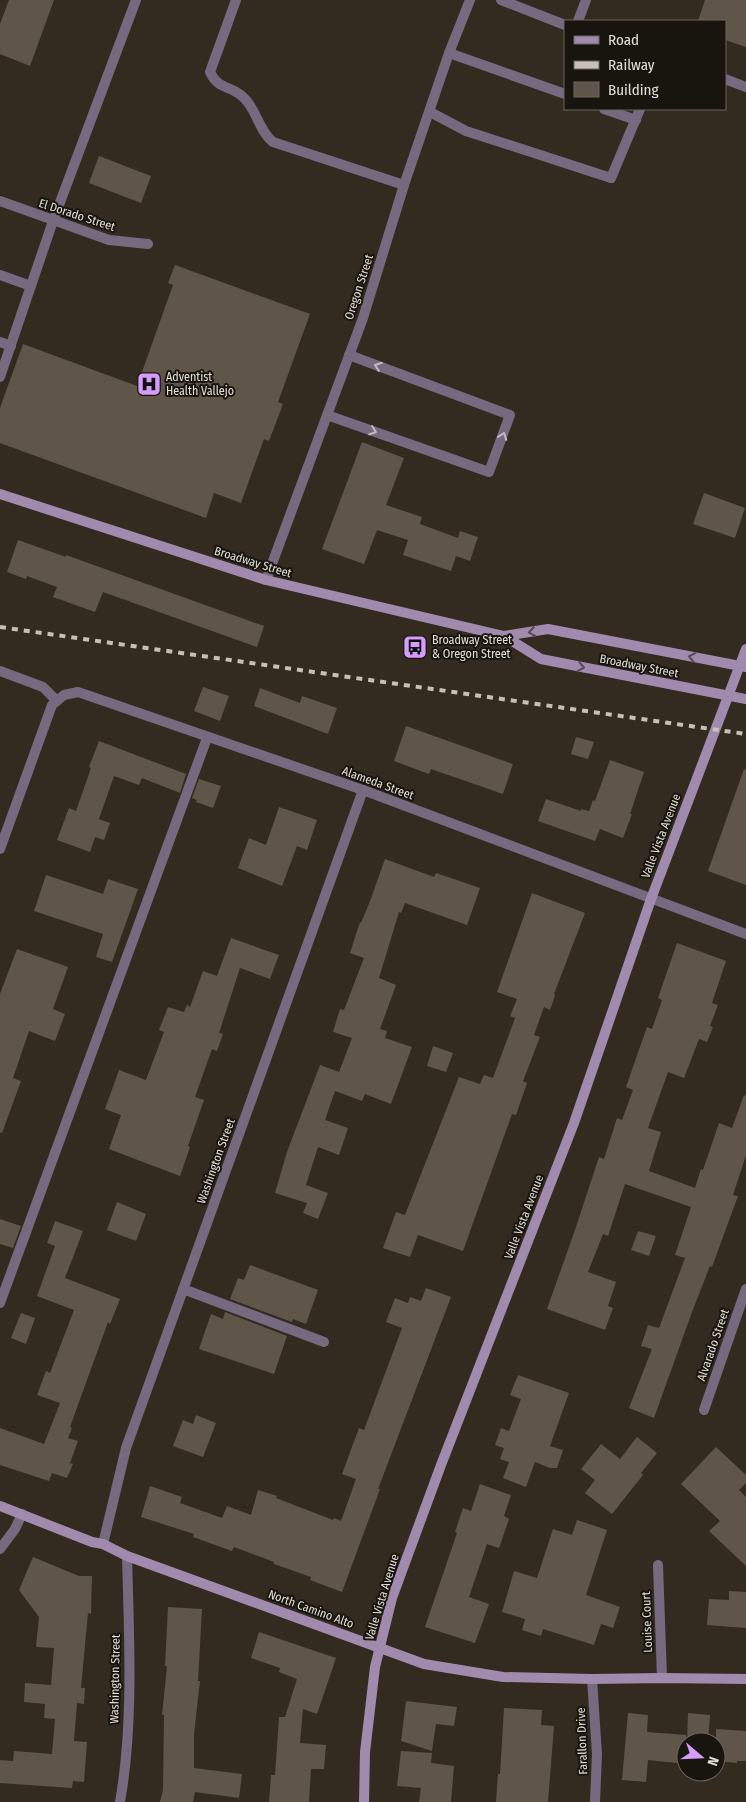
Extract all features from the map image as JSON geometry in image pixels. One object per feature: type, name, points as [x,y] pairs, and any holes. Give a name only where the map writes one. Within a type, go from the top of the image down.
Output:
[{"type":"street","points":[[0,378],[53,221],[136,0]]},
{"type":"street","points":[[236,0],[210,72],[213,79],[219,85],[243,96],[249,103],[265,136],[273,142],[404,185]]},
{"type":"street","name":"Oregon Street","points":[[266,580],[363,318],[404,185],[470,0]]},
{"type":"street","points":[[501,0],[564,25]]},
{"type":"street","points":[[578,20],[586,0]]},
{"type":"street","points":[[450,53],[564,94]]},
{"type":"street","points":[[726,79],[746,87]]},
{"type":"street","points":[[607,110],[636,120]]},
{"type":"street","points":[[430,112],[466,131],[610,178],[640,110]]},
{"type":"street","name":"El Dorado Street","points":[[0,201],[109,240],[148,244]]},
{"type":"street","points":[[0,275],[31,286]]},
{"type":"street","points":[[0,342],[11,346]]},
{"type":"street","points":[[327,415],[489,472],[496,456],[510,415],[349,355]]},
{"type":"street","name":"Broadway Street","points":[[0,494],[266,580],[504,636],[541,659],[746,699]]},
{"type":"street","name":"Broadway Street","points":[[504,636],[548,629],[743,666]]},
{"type":"street","name":"Valle Vista Avenue","points":[[364,1802],[365,1752],[375,1667],[396,1589],[441,1465],[574,1123],[651,899],[728,696],[743,666],[746,649]]},
{"type":"street","points":[[0,671],[43,687],[57,701],[52,705],[0,849]]},
{"type":"street","name":"Alameda Street","points":[[57,701],[64,694],[72,692],[88,695],[207,738],[363,790],[746,934]]},
{"type":"street","points":[[0,1303],[207,738]]},
{"type":"street","name":"Washington Street","points":[[103,1544],[126,1448],[363,790]]},
{"type":"street","points":[[183,1289],[324,1342]]},
{"type":"street","name":"Alvarado Street","points":[[704,1410],[742,1313],[746,1289]]},
{"type":"street","name":"North Camino Alto","points":[[0,1506],[92,1542],[103,1544],[127,1556],[424,1664],[503,1677],[592,1680],[662,1678],[746,1679]]},
{"type":"street","points":[[0,1549],[15,1529],[22,1514]]},
{"type":"street","name":"Washington Street","points":[[120,1802],[125,1774],[130,1668],[127,1556]]},
{"type":"street","name":"Louise Court","points":[[658,1565],[662,1678]]},
{"type":"street","name":"Farallon Drive","points":[[592,1680],[597,1754],[595,1802]]},
{"type":"building","points":[[9,0],[54,0],[30,66],[0,54],[0,24]]},
{"type":"building","points":[[705,0],[746,0],[746,47],[726,40],[726,20],[698,20]]},
{"type":"building","points":[[99,156],[151,176],[141,203],[89,183]]},
{"type":"building","name":"Adventist Health Vallejo","points":[[175,265],[310,314],[278,402],[283,404],[269,441],[264,439],[241,503],[214,493],[206,518],[0,443],[0,408],[23,344],[137,386],[173,285],[168,283]]},
{"type":"building","points":[[362,442],[404,458],[386,505],[422,517],[420,524],[458,538],[460,531],[478,537],[470,561],[456,556],[451,571],[403,555],[408,540],[377,530],[364,564],[322,549]]},
{"type":"building","points":[[704,493],[745,508],[735,538],[693,524]]},
{"type":"building","points":[[18,540],[66,557],[66,555],[264,626],[257,647],[103,592],[95,612],[53,597],[57,587],[27,576],[26,579],[7,572]]},
{"type":"building","points":[[203,687],[229,696],[220,721],[194,711]]},
{"type":"building","points":[[260,688],[300,703],[302,696],[337,708],[328,734],[254,706]]},
{"type":"building","points":[[406,726],[513,764],[503,794],[431,769],[429,774],[394,761]]},
{"type":"building","points":[[576,737],[594,742],[588,759],[571,754]]},
{"type":"building","points":[[99,741],[186,774],[180,793],[142,778],[139,785],[114,776],[99,819],[110,823],[104,840],[95,837],[90,852],[57,840],[69,808],[76,811]]},
{"type":"building","points":[[610,760],[644,772],[623,838],[600,829],[595,841],[538,821],[546,799],[581,811],[581,809],[589,811],[593,800],[595,801]]},
{"type":"building","points":[[744,769],[746,770],[746,885],[708,871]]},
{"type":"building","points":[[199,779],[221,786],[213,808],[196,802],[197,800],[192,798]]},
{"type":"building","points":[[279,807],[317,820],[307,850],[297,846],[282,886],[238,868],[249,838],[266,845]]},
{"type":"building","points":[[385,859],[434,877],[436,873],[480,888],[467,925],[405,903],[401,913],[399,912],[379,978],[396,985],[380,1029],[387,1031],[385,1038],[412,1047],[391,1104],[365,1094],[362,1101],[335,1091],[325,1120],[348,1128],[339,1155],[318,1147],[306,1185],[328,1193],[318,1219],[303,1213],[307,1203],[275,1193],[287,1152],[320,1065],[339,1072],[352,1038],[333,1032],[340,1009],[344,1010],[364,958],[350,953]]},
{"type":"building","points":[[46,875],[103,894],[108,879],[138,889],[112,962],[96,957],[103,934],[34,911]]},
{"type":"building","points":[[532,893],[585,913],[554,994],[550,1010],[544,1007],[534,1035],[540,1037],[523,1081],[527,1083],[516,1115],[512,1114],[463,1251],[418,1235],[410,1257],[383,1248],[396,1212],[405,1215],[459,1077],[480,1084],[484,1075],[493,1078],[515,1018],[510,1016],[517,999],[497,992]]},
{"type":"building","points":[[231,938],[279,955],[270,979],[240,968],[219,1033],[223,1034],[217,1051],[212,1049],[195,1097],[204,1100],[180,1176],[109,1149],[121,1115],[105,1109],[119,1070],[146,1080],[164,1032],[159,1030],[168,1007],[184,1012],[187,1005],[190,1007],[203,971],[217,976]]},
{"type":"building","points":[[677,943],[726,961],[712,1003],[718,1005],[710,1026],[713,1027],[707,1042],[699,1039],[684,1078],[668,1072],[648,1128],[661,1132],[649,1171],[695,1188],[719,1123],[732,1128],[744,1095],[746,1096],[746,1155],[733,1195],[738,1196],[712,1267],[710,1266],[692,1312],[654,1418],[629,1408],[652,1349],[641,1346],[648,1325],[659,1328],[685,1258],[675,1255],[691,1207],[625,1184],[608,1236],[603,1234],[588,1272],[616,1282],[608,1306],[613,1308],[605,1330],[547,1309],[599,1157],[604,1159],[617,1118],[622,1120],[633,1090],[626,1087],[647,1027],[652,1029],[662,1000],[658,998]]},
{"type":"building","points":[[17,949],[68,967],[53,1009],[65,1014],[55,1041],[29,1031],[13,1078],[21,1081],[2,1133],[0,1132],[0,994]]},
{"type":"building","points":[[433,1046],[453,1053],[446,1072],[427,1066]]},
{"type":"building","points":[[117,1202],[146,1214],[136,1241],[107,1230]]},
{"type":"building","points":[[0,1219],[21,1226],[13,1248],[0,1244]]},
{"type":"building","points":[[55,1221],[83,1231],[65,1278],[120,1299],[110,1324],[108,1322],[70,1427],[72,1428],[68,1438],[78,1441],[70,1463],[73,1464],[67,1478],[52,1473],[49,1481],[0,1465],[0,1428],[44,1444],[60,1403],[37,1395],[46,1371],[50,1373],[74,1310],[37,1296],[55,1246],[47,1243]]},
{"type":"building","points":[[638,1231],[656,1236],[649,1256],[631,1250]]},
{"type":"building","points":[[250,1265],[318,1290],[306,1324],[293,1319],[292,1322],[230,1299],[238,1278],[244,1280]]},
{"type":"building","points":[[426,1288],[451,1297],[378,1489],[380,1489],[342,1592],[310,1580],[311,1577],[234,1547],[232,1551],[193,1537],[194,1534],[141,1517],[150,1486],[182,1497],[180,1503],[222,1518],[227,1506],[251,1515],[258,1490],[333,1520],[334,1518],[341,1521],[356,1479],[342,1474],[359,1428],[364,1430],[402,1328],[386,1322],[395,1298],[408,1303],[410,1297],[421,1301]]},
{"type":"building","points":[[225,1312],[287,1336],[274,1374],[199,1349],[211,1314],[223,1319]]},
{"type":"building","points":[[21,1313],[35,1318],[26,1344],[11,1338]]},
{"type":"building","points":[[518,1375],[569,1393],[550,1446],[563,1450],[557,1468],[550,1468],[535,1462],[526,1487],[503,1478],[509,1462],[500,1459],[504,1448],[495,1445],[501,1428],[509,1431],[521,1399],[510,1395]]},
{"type":"building","points":[[196,1415],[216,1423],[203,1457],[173,1446],[183,1420],[193,1424]]},
{"type":"building","points":[[637,1437],[657,1453],[641,1473],[643,1475],[612,1514],[585,1493],[595,1480],[581,1469],[601,1444],[620,1459]]},
{"type":"building","points":[[716,1447],[746,1475],[746,1483],[739,1490],[746,1497],[746,1566],[709,1531],[720,1521],[681,1484]]},
{"type":"building","points":[[480,1484],[511,1495],[504,1516],[509,1519],[499,1548],[487,1544],[469,1597],[489,1604],[475,1643],[425,1627],[457,1533],[455,1532],[463,1508],[471,1511]]},
{"type":"building","points":[[577,1520],[607,1530],[586,1595],[620,1607],[613,1628],[601,1624],[594,1645],[543,1629],[541,1636],[522,1630],[525,1619],[502,1612],[514,1571],[537,1578],[553,1529],[572,1535]]},
{"type":"building","points":[[33,1557],[79,1576],[92,1576],[91,1614],[88,1613],[81,1688],[85,1688],[84,1704],[77,1703],[74,1741],[87,1742],[84,1782],[73,1781],[72,1788],[0,1783],[0,1760],[13,1761],[14,1751],[52,1754],[55,1719],[44,1718],[45,1704],[24,1702],[25,1683],[51,1685],[54,1648],[36,1647],[39,1617],[19,1590]]},
{"type":"building","points":[[729,1591],[746,1592],[746,1628],[707,1625],[709,1599],[729,1600]]},
{"type":"building","points":[[168,1607],[202,1609],[198,1681],[200,1681],[194,1734],[194,1768],[242,1774],[239,1798],[195,1792],[193,1802],[160,1802],[163,1790],[164,1715],[162,1715],[167,1666],[165,1666]]},
{"type":"building","points":[[259,1632],[336,1658],[317,1714],[303,1709],[300,1743],[326,1745],[324,1769],[311,1769],[309,1802],[269,1802],[271,1775],[275,1775],[279,1717],[285,1717],[297,1679],[279,1672],[280,1668],[251,1658]]},
{"type":"building","points":[[406,1701],[457,1707],[454,1726],[436,1724],[432,1751],[401,1741]]},
{"type":"building","points":[[504,1708],[542,1710],[541,1725],[554,1726],[548,1802],[496,1802],[498,1774],[500,1774]]},
{"type":"building","points":[[628,1713],[648,1715],[647,1732],[676,1734],[676,1763],[648,1760],[646,1782],[622,1780]]},
{"type":"building","points":[[688,1713],[710,1715],[709,1732],[687,1732]]},
{"type":"building","points":[[716,1729],[746,1731],[746,1761],[737,1761],[737,1763],[726,1762],[726,1732],[716,1732]]},
{"type":"building","points":[[401,1751],[432,1753],[431,1763],[454,1766],[451,1802],[419,1802],[421,1788],[397,1786]]},
{"type":"railway","points":[[0,627],[746,734]]},
{"type":"place","name":"Adventist Health Vallejo","points":[[149,384]]},
{"type":"place","name":"Broadway Street & Oregon Street","points":[[415,647]]}]
